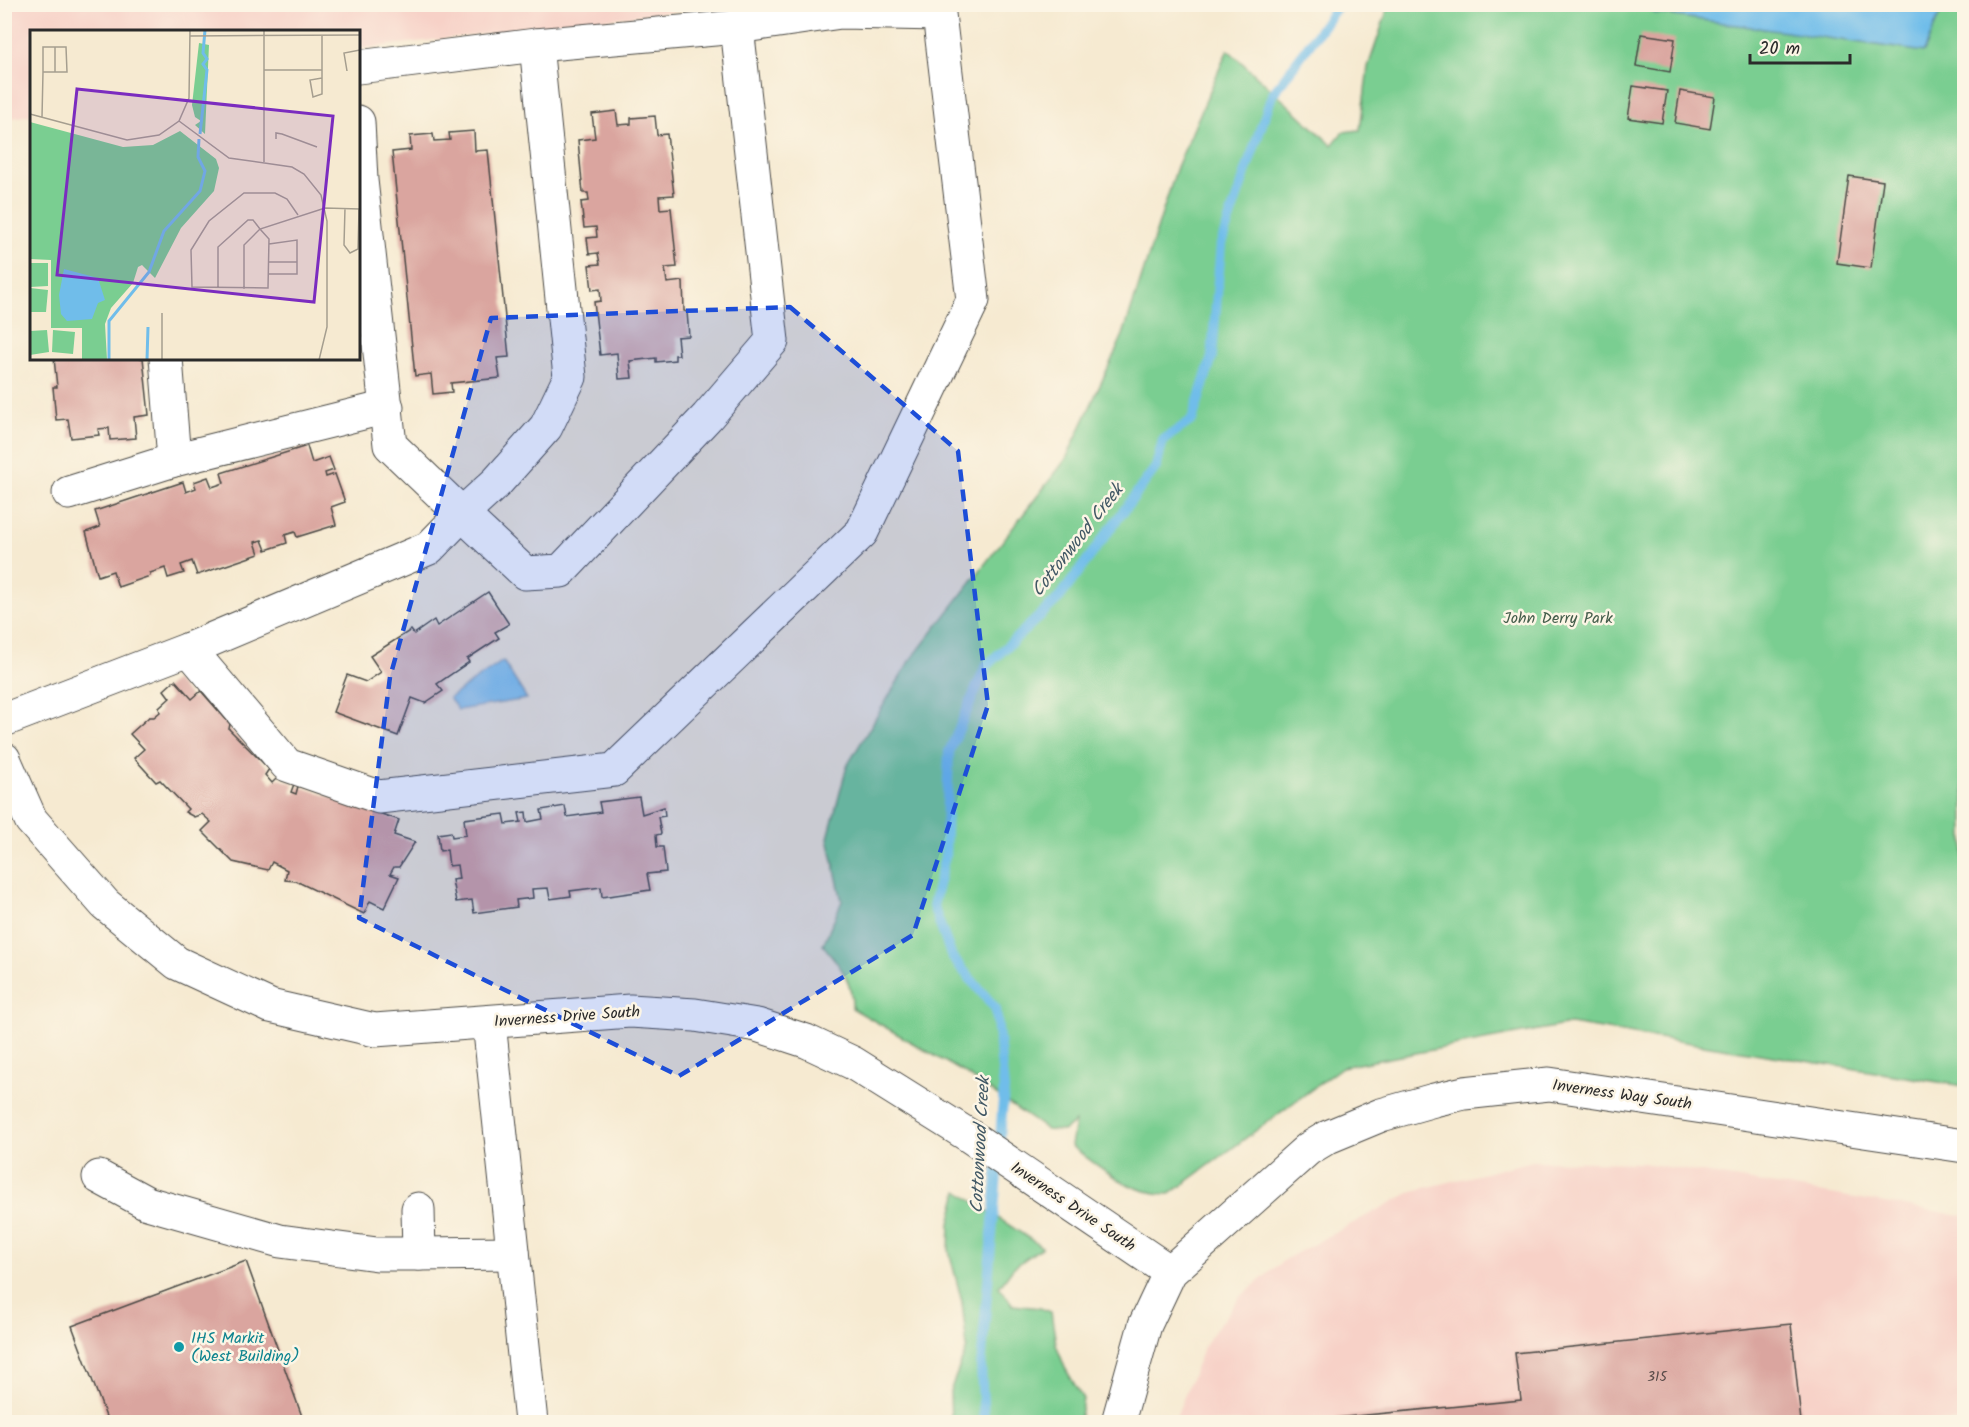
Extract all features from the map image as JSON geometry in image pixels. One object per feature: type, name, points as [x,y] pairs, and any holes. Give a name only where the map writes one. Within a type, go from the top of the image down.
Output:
[{"type":"street","points":[[189,649],[287,765],[379,797],[614,770],[862,532],[973,300],[939,14],[841,12],[737,27],[536,45],[360,68]]},
{"type":"street","points":[[360,180],[364,267],[387,407],[390,445],[525,573],[561,572],[707,417],[772,341],[737,27]]},
{"type":"street","points":[[4,720],[189,649],[429,548],[497,482],[546,427],[570,377],[536,45]]},
{"type":"street","points":[[165,360],[174,460]]},
{"type":"street","points":[[69,493],[174,460],[387,407]]},
{"type":"street","name":"Inverness Drive South","points":[[4,759],[31,820],[105,904],[177,963],[270,1006],[375,1030],[630,1011],[728,1018],[757,1025],[806,1041],[853,1063],[968,1135],[1037,1184],[1170,1272]]},
{"type":"street","points":[[489,1022],[531,1422]]},
{"type":"street","name":"Inverness Way South","points":[[1118,1422],[1145,1325],[1170,1272],[1308,1149],[1328,1137],[1381,1115],[1464,1093],[1550,1084],[1965,1146]]},
{"type":"street","points":[[99,1178],[147,1203],[280,1241],[377,1254],[513,1253]]},
{"type":"street","points":[[418,1209],[418,1254]]},
{"type":"highlighted area","points":[[790,307],[958,451],[988,705],[913,935],[679,1076],[359,918],[390,677],[491,318]]},
{"type":"shaded area","points":[[5,4],[725,5],[360,49],[360,30],[30,30],[30,115],[5,119]]},
{"type":"shaded area","points":[[1533,1161],[1643,1163],[1964,1216],[1964,1422],[1174,1422],[1205,1344],[1240,1297],[1284,1260],[1413,1191]]},
{"type":"green space","name":"John Derry Park","points":[[1389,5],[1964,5],[1964,1086],[1570,1024],[1342,1067],[1170,1194],[1142,1190],[1129,1185],[1071,1146],[1075,1122],[1063,1131],[1047,1130],[963,1072],[852,1008],[848,981],[823,945],[842,901],[828,838],[847,766],[910,661],[1066,459],[1123,335],[1177,167],[1228,50],[1332,145],[1343,132],[1360,130],[1368,67]]},
{"type":"green space","points":[[958,1191],[1042,1247],[1013,1268],[999,1287],[1013,1305],[1040,1308],[1051,1312],[1056,1344],[1065,1368],[1083,1399],[1079,1422],[951,1422],[950,1391],[967,1348],[962,1302],[949,1251],[950,1223]]},
{"type":"water","points":[[1940,4],[1940,13],[1924,52],[1654,13],[1649,5]]},
{"type":"water","points":[[503,661],[527,699],[458,710],[449,698]]},
{"type":"building","points":[[1641,34],[1675,39],[1670,72],[1636,66]]},
{"type":"building","points":[[1633,86],[1667,91],[1662,123],[1628,118]]},
{"type":"building","points":[[1680,91],[1715,97],[1710,129],[1675,123]]},
{"type":"building","points":[[616,111],[618,125],[631,124],[631,118],[655,116],[657,135],[667,134],[674,195],[659,196],[660,209],[671,208],[677,267],[665,268],[667,283],[683,281],[684,311],[687,312],[689,336],[677,337],[679,355],[675,355],[675,360],[656,362],[656,358],[630,361],[632,378],[619,379],[617,353],[600,355],[594,302],[601,301],[600,289],[592,290],[589,265],[600,264],[598,253],[589,254],[587,238],[597,237],[596,227],[584,228],[581,202],[589,201],[588,193],[583,193],[578,140],[595,138],[592,114]]},
{"type":"building","points":[[474,131],[475,151],[488,150],[509,357],[497,358],[500,378],[451,383],[452,392],[433,394],[431,374],[415,376],[392,152],[411,150],[410,136],[433,134],[434,141],[450,140],[449,133]]},
{"type":"building","points":[[1849,176],[1883,181],[1871,268],[1837,263]]},
{"type":"building","points":[[54,360],[143,360],[149,415],[134,417],[136,438],[110,440],[109,428],[98,429],[99,435],[71,438],[68,419],[56,420],[53,387],[57,387]]},
{"type":"building","points":[[307,446],[312,463],[329,457],[334,470],[325,473],[326,477],[335,474],[345,502],[331,507],[336,525],[297,537],[295,532],[285,535],[287,543],[266,550],[262,540],[255,542],[259,554],[197,575],[192,561],[181,565],[184,573],[168,578],[165,568],[118,587],[113,571],[98,576],[86,532],[100,527],[95,511],[183,482],[186,492],[196,488],[194,482],[208,477],[212,487],[224,483],[221,473]]},
{"type":"building","points":[[488,592],[509,624],[495,632],[499,638],[467,659],[469,662],[437,684],[443,691],[425,703],[412,698],[398,736],[333,712],[347,675],[366,682],[381,672],[370,656],[411,630],[414,634],[434,620],[437,626]]},
{"type":"building","points":[[175,680],[192,699],[201,691],[230,724],[229,729],[269,769],[265,775],[272,783],[277,778],[294,784],[291,792],[296,794],[298,786],[399,820],[394,835],[415,842],[399,867],[394,867],[390,874],[399,877],[384,908],[370,901],[364,914],[296,881],[285,880],[287,870],[272,862],[268,870],[233,862],[202,831],[211,822],[202,814],[194,817],[185,812],[188,809],[160,780],[156,782],[134,758],[144,749],[130,734],[149,717],[154,717],[160,712],[159,708],[170,698],[164,690]]},
{"type":"building","points":[[639,797],[642,814],[664,807],[665,816],[658,817],[661,834],[656,835],[657,847],[663,847],[666,872],[647,874],[650,890],[602,897],[601,887],[570,891],[571,896],[550,899],[548,888],[532,889],[533,898],[516,900],[517,907],[474,913],[472,900],[456,902],[452,880],[459,879],[457,865],[449,866],[447,850],[440,851],[438,834],[451,832],[452,837],[466,835],[464,819],[504,814],[506,824],[521,822],[519,813],[526,812],[527,822],[543,819],[541,810],[565,806],[567,817],[601,812],[599,802]]},
{"type":"building","name":"IHS Markit (West Building)","points":[[246,1261],[304,1422],[108,1422],[72,1326]]},
{"type":"building","points":[[1791,1324],[1801,1422],[1336,1422],[1336,1418],[1521,1400],[1515,1353]]},
{"type":"waterway","name":"Cottonwood Creek","points":[[984,1422],[981,1367],[1004,1089],[996,1009],[952,957],[933,906],[945,856],[949,752],[986,666],[1060,597],[1156,467],[1163,440],[1192,420],[1212,357],[1221,244],[1272,95],[1339,4]]},
{"type":"place","name":"IHS Markit (West Building)","points":[[179,1347]]}]
